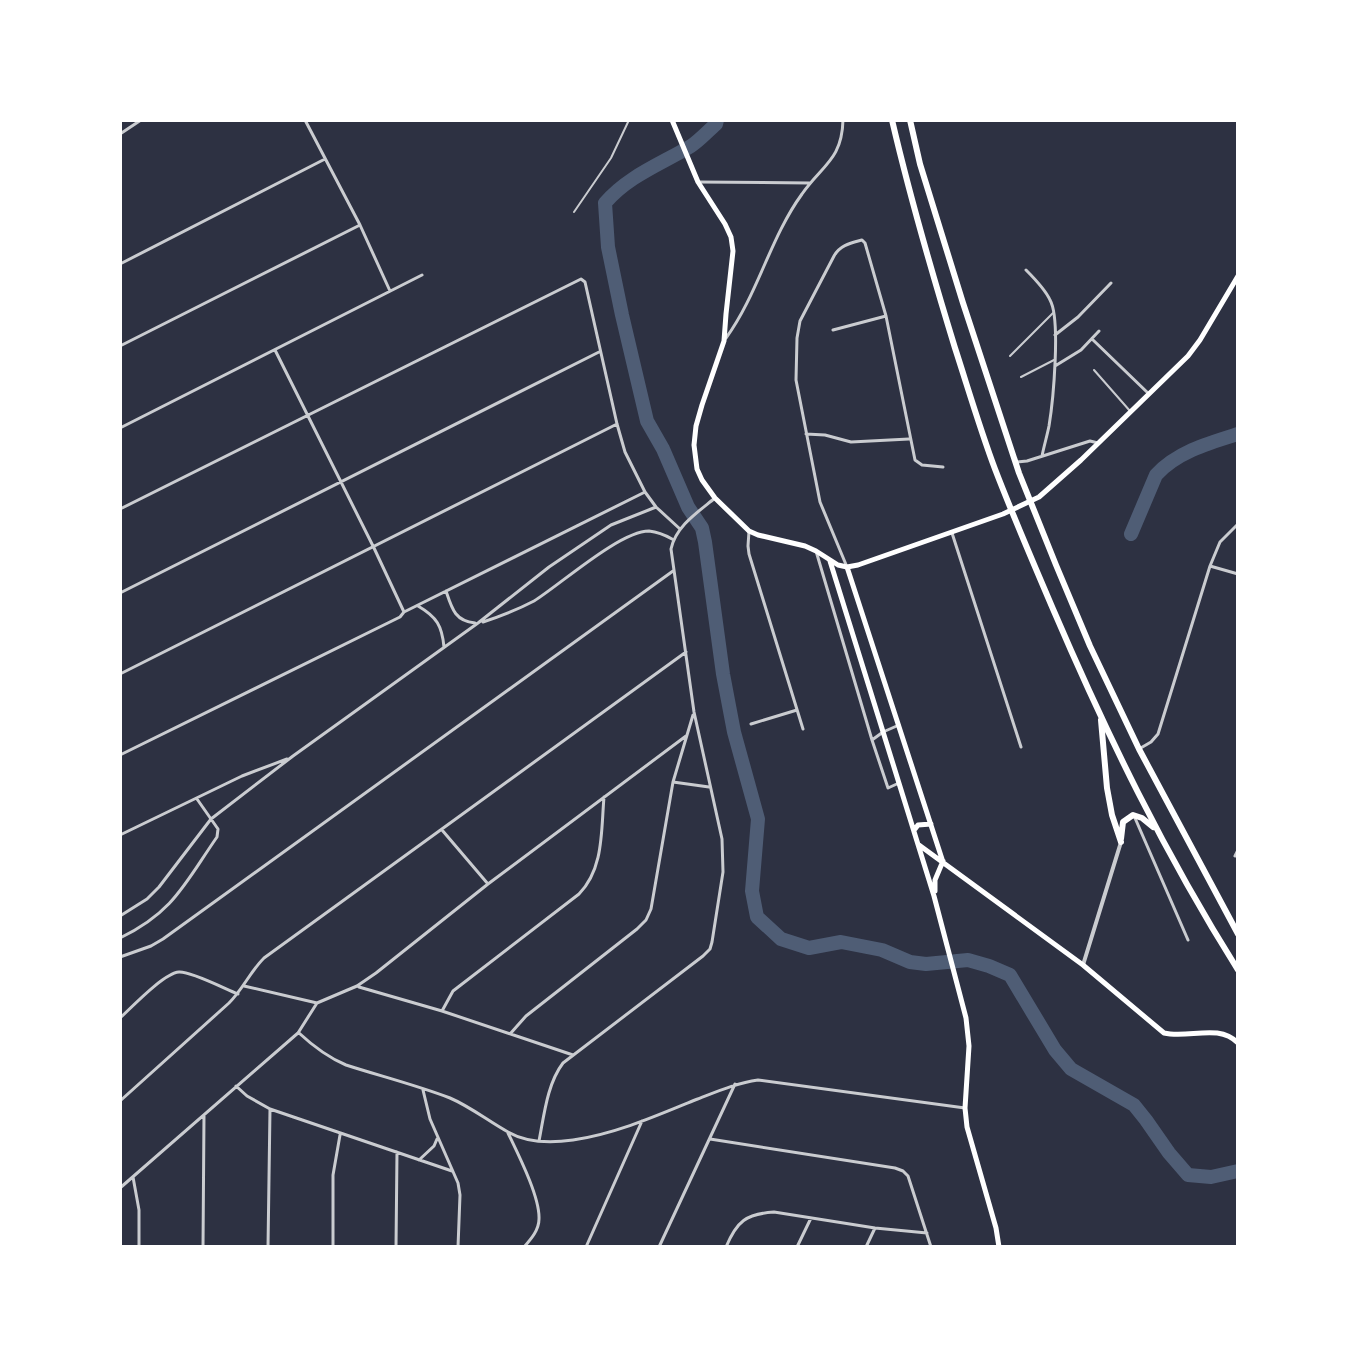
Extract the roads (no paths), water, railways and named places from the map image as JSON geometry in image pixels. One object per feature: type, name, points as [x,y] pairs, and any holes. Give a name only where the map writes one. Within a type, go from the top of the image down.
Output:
[{"type":"highway","points":[[892,120],[943,310],[996,471],[1022,535],[1126,771],[1238,970]]},
{"type":"highway","points":[[910,120],[920,164],[1019,473],[1090,646],[1139,749],[1238,934]]},
{"type":"highway","points":[[1099,713],[1107,788],[1121,842]]},
{"type":"highway","points":[[1121,842],[1123,822],[1133,815],[1157,830]]},
{"type":"main road","points":[[673,122],[698,182],[725,224],[733,244],[724,341],[698,415],[694,445],[697,469],[715,498],[749,531],[805,546],[838,565],[858,565],[1003,514],[1039,497],[1131,412],[1196,346],[1238,276]]},
{"type":"main road","points":[[830,560],[919,845],[955,975],[968,1032],[967,1127],[999,1247]]},
{"type":"main road","points":[[847,567],[943,861],[935,880],[934,896]]},
{"type":"main road","points":[[914,830],[918,825],[931,824]]},
{"type":"main road","points":[[919,845],[1083,965],[1164,1033],[1216,1031],[1226,1033],[1238,1043]]},
{"type":"main road","points":[[932,854],[939,848]]},
{"type":"street","points":[[120,134],[141,120]]},
{"type":"street","points":[[305,120],[360,225],[390,291]]},
{"type":"street","points":[[724,341],[743,311],[789,214],[810,183],[833,159],[839,147],[843,120]]},
{"type":"street","points":[[120,264],[325,159]]},
{"type":"street","points":[[698,182],[810,183]]},
{"type":"street","points":[[120,346],[360,225]]},
{"type":"street","points":[[847,567],[820,502],[796,380],[800,321],[837,251],[844,246],[860,241],[865,243],[886,316],[915,460],[919,464],[943,467]]},
{"type":"street","points":[[1026,270],[1050,298],[1054,312],[1055,366],[1050,424],[1042,456]]},
{"type":"street","points":[[120,428],[422,275]]},
{"type":"street","points":[[120,509],[581,279],[585,282],[625,452],[645,492],[680,529]]},
{"type":"street","points":[[1055,335],[1078,317],[1111,283]]},
{"type":"street","points":[[833,330],[886,316]]},
{"type":"street","points":[[1055,366],[1076,354],[1099,331]]},
{"type":"street","points":[[1092,339],[1149,394]]},
{"type":"street","points":[[275,350],[404,612]]},
{"type":"street","points":[[120,593],[601,352]]},
{"type":"street","points":[[120,674],[617,424]]},
{"type":"street","points":[[806,434],[851,442],[910,439]]},
{"type":"street","points":[[1016,462],[1090,441],[1098,443]]},
{"type":"street","points":[[120,755],[645,492]]},
{"type":"street","points":[[539,1141],[557,1071],[573,1055],[703,956],[712,942],[723,872],[722,839],[694,712],[671,549],[673,539],[685,523],[715,498]]},
{"type":"street","points":[[120,916],[147,899],[159,887],[211,819],[293,756],[409,675],[549,567],[611,525],[656,507]]},
{"type":"street","points":[[1139,749],[1151,742],[1160,729],[1210,566],[1220,542],[1238,524]]},
{"type":"street","points":[[446,591],[457,618],[478,623],[509,614],[535,600],[623,538],[647,531],[673,539]]},
{"type":"street","points":[[749,531],[749,554],[803,729]]},
{"type":"street","points":[[952,533],[1021,747]]},
{"type":"street","points":[[816,551],[888,788],[900,783]]},
{"type":"street","points":[[1210,566],[1238,574]]},
{"type":"street","points":[[120,957],[163,939],[673,571]]},
{"type":"street","points":[[417,605],[431,613],[442,630],[444,647]]},
{"type":"street","points":[[120,1101],[238,994],[264,958],[686,652]]},
{"type":"street","points":[[751,724],[797,710]]},
{"type":"street","points":[[510,1034],[526,1016],[646,920],[651,909],[673,782],[694,712]]},
{"type":"street","points":[[872,740],[899,725]]},
{"type":"street","points":[[120,1188],[298,1033],[317,1003],[357,986],[686,736]]},
{"type":"street","points":[[120,835],[242,776],[293,756]]},
{"type":"street","points":[[673,782],[710,787]]},
{"type":"street","points":[[442,1011],[453,991],[587,885],[597,864],[604,796]]},
{"type":"street","points":[[120,938],[153,919],[171,903],[217,837],[218,829],[196,798]]},
{"type":"street","points":[[1133,815],[1188,940]]},
{"type":"street","points":[[442,830],[488,884]]},
{"type":"street","points":[[1083,965],[1121,842]]},
{"type":"street","points":[[1235,856],[1238,850]]},
{"type":"street","points":[[120,1018],[177,972],[188,973],[238,994]]},
{"type":"street","points":[[244,986],[317,1003]]},
{"type":"street","points":[[357,986],[573,1055]]},
{"type":"street","points":[[298,1033],[330,1059],[451,1099],[507,1132],[539,1141],[576,1140],[642,1121],[735,1084],[758,1080],[965,1108]]},
{"type":"street","points":[[659,1247],[735,1084]]},
{"type":"street","points":[[236,1086],[270,1109],[452,1171]]},
{"type":"street","points":[[423,1090],[437,1139],[458,1183],[458,1247]]},
{"type":"street","points":[[268,1247],[270,1109]]},
{"type":"street","points":[[203,1247],[204,1113]]},
{"type":"street","points":[[586,1247],[642,1121]]},
{"type":"street","points":[[507,1132],[531,1188],[539,1219],[533,1236],[524,1247]]},
{"type":"street","points":[[333,1247],[333,1175],[340,1134]]},
{"type":"street","points":[[419,1160],[437,1139]]},
{"type":"street","points":[[710,1139],[903,1171],[911,1185],[931,1247]]},
{"type":"street","points":[[396,1247],[397,1152]]},
{"type":"street","points":[[133,1177],[139,1210],[139,1247]]},
{"type":"street","points":[[726,1247],[732,1232],[741,1222],[751,1216],[774,1212],[927,1233]]},
{"type":"street","points":[[797,1247],[811,1218]]},
{"type":"street","points":[[866,1247],[875,1228]]},
{"type":"lane","points":[[574,212],[611,158],[629,120]]},
{"type":"lane","points":[[1010,356],[1054,312]]},
{"type":"lane","points":[[1021,377],[1055,359]]},
{"type":"lane","points":[[1094,370],[1131,412]]},
{"type":"waterway","points":[[717,120],[694,144],[634,178],[605,203],[608,247],[647,421],[688,507],[702,528],[705,542],[734,732],[758,819],[752,891],[757,917],[781,939],[809,948],[841,942],[882,950],[910,962],[926,964],[968,960],[1010,975],[1055,1050],[1071,1069],[1134,1105],[1188,1175],[1211,1177],[1238,1171]]},
{"type":"waterway","points":[[1131,534],[1156,475],[1164,467],[1194,449],[1238,434]]}]
